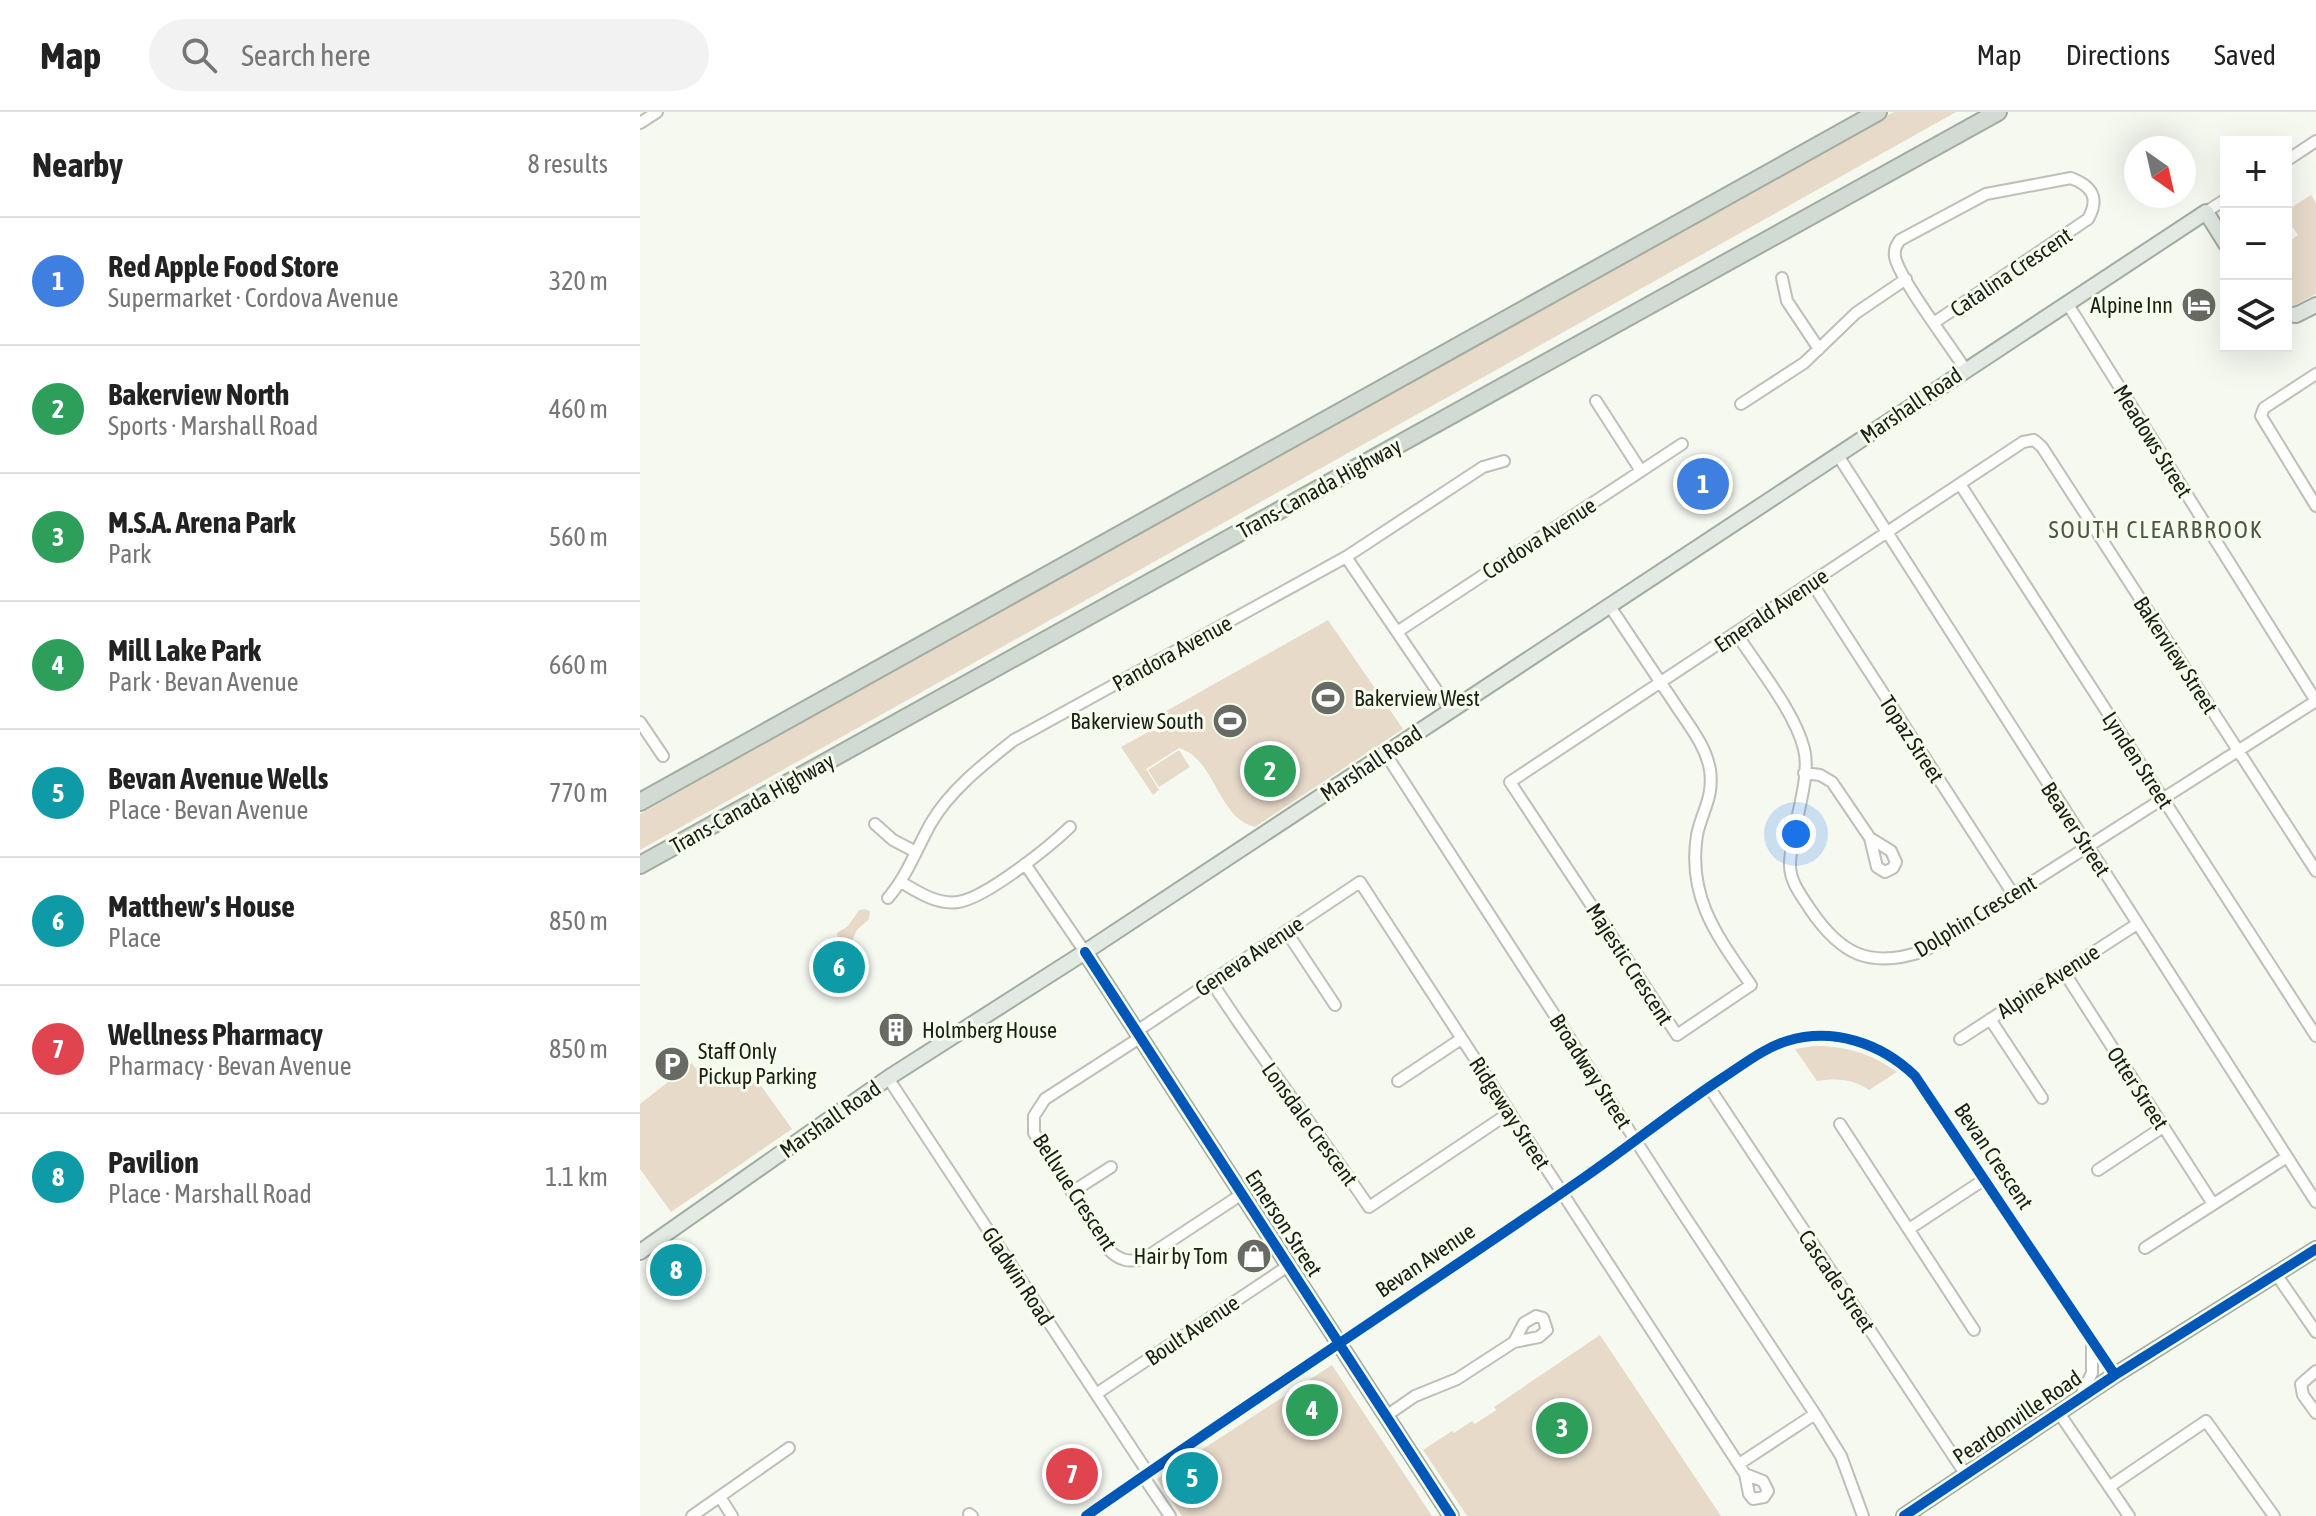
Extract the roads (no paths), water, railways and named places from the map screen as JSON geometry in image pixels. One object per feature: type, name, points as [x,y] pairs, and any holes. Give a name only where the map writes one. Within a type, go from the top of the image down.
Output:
[{"type":"highway","points":[[1763,174],[1869,112]]},
{"type":"highway","points":[[640,802],[1878,112]]},
{"type":"highway","name":"Trans-Canada Highway","points":[[640,865],[1998,112]]},
{"type":"main road","points":[[2206,212],[2220,234]]},
{"type":"main road","name":"Marshall Road","points":[[640,1252],[888,1078],[1085,952],[2206,212]]},
{"type":"main road","points":[[2292,315],[2316,305]]},
{"type":"main road","name":"Emerson Street","points":[[1085,952],[1451,1516]]},
{"type":"main road","name":"Peardonville Road","points":[[1904,1516],[1921,1512],[1966,1475],[2115,1375],[2316,1249]]},
{"type":"street","points":[[640,123],[657,112]]},
{"type":"street","points":[[2292,157],[2316,141]]},
{"type":"street","name":"Catalina Crescent","points":[[1935,322],[2088,219],[2094,208],[2093,194],[2084,183],[2071,178],[1986,194],[1900,240],[1894,249],[1906,279],[1965,369]]},
{"type":"street","name":"Marshall Road","points":[[2206,212],[2220,203]]},
{"type":"street","points":[[1782,278],[1787,301],[1819,349]]},
{"type":"street","points":[[1741,404],[1804,363],[1856,313],[1906,279]]},
{"type":"street","name":"Meadows Street","points":[[2067,303],[2316,701]]},
{"type":"street","points":[[2316,374],[2262,412],[2262,422],[2316,506]]},
{"type":"street","points":[[1596,401],[1641,471]]},
{"type":"street","name":"Emerald Avenue","points":[[1510,782],[2023,442],[2034,440]]},
{"type":"street","name":"Bakerview Street","points":[[2034,440],[2042,447],[2316,871]]},
{"type":"street","name":"Cordova Avenue","points":[[1397,632],[1682,444]]},
{"type":"street","name":"Beaver Street","points":[[1837,454],[2316,1202]]},
{"type":"street","name":"Pandora Avenue","points":[[888,898],[901,882],[933,820],[947,801],[985,763],[1014,740],[1346,557],[1483,467],[1504,461]]},
{"type":"street","name":"Lynden Street","points":[[1960,484],[2316,1036]]},
{"type":"street","points":[[1346,557],[1450,710]]},
{"type":"street","name":"Topaz Street","points":[[1812,583],[2013,894]]},
{"type":"street","name":"Majestic Crescent","points":[[1510,782],[1677,1035],[1751,985],[1711,926],[1699,893],[1695,860],[1698,833],[1711,794],[1710,769],[1703,747],[1609,605]]},
{"type":"street","name":"Dolphin Crescent","points":[[1736,633],[1798,728],[1806,753],[1792,842],[1792,877],[1796,888],[1824,930],[1846,950],[1874,960],[1899,959],[1924,951],[2316,701]]},
{"type":"street","points":[[640,722],[663,756]]},
{"type":"street","name":"Broadway Street","points":[[1385,753],[1815,1414],[1841,1456],[1863,1516]]},
{"type":"street","points":[[1804,773],[1820,775],[1832,782],[1870,838]]},
{"type":"street","points":[[875,824],[893,840],[916,852]]},
{"type":"street","points":[[901,882],[941,902],[960,902],[979,894],[1025,864],[1070,827]]},
{"type":"street","name":"Emerson Street","points":[[1025,864],[1085,952]]},
{"type":"street","name":"Geneva Avenue","points":[[1139,1034],[1211,981],[1360,882]]},
{"type":"street","name":"Ridgeway Street","points":[[1360,882],[1742,1469],[1815,1414]]},
{"type":"street","name":"Alpine Avenue","points":[[1960,1039],[2137,924]]},
{"type":"street","points":[[1286,931],[1335,1005]]},
{"type":"street","name":"Otter Street","points":[[2064,972],[2213,1204]]},
{"type":"street","name":"Lonsdale Crescent","points":[[1211,981],[1265,1064],[1321,1135],[1369,1207],[1509,1113]]},
{"type":"street","points":[[1990,1019],[2042,1098]]},
{"type":"street","name":"Bellvue Crescent","points":[[1139,1034],[1045,1099],[1034,1116],[1034,1133],[1109,1250],[1115,1257],[1135,1262],[1145,1258],[1242,1194]]},
{"type":"street","name":"Bevan Crescent","points":[[1787,1041],[1836,1036],[1860,1041],[1895,1059],[1923,1086],[2115,1375]]},
{"type":"street","points":[[1398,1081],[1461,1039]]},
{"type":"street","name":"Bevan Avenue","points":[[1086,1516],[1562,1193],[1709,1087],[1762,1052],[1787,1041]]},
{"type":"street","name":"Gladwin Road","points":[[888,1078],[1096,1394],[1170,1516]]},
{"type":"street","name":"Cascade Street","points":[[1709,1087],[1966,1475]]},
{"type":"street","points":[[1840,1124],[1974,1330]]},
{"type":"street","points":[[2098,1170],[2163,1127]]},
{"type":"street","points":[[2145,1248],[2287,1157]]},
{"type":"street","points":[[1072,1192],[1111,1167]]},
{"type":"street","points":[[1909,1229],[1985,1179]]},
{"type":"street","name":"Boult Avenue","points":[[1096,1394],[1288,1266]]},
{"type":"street","points":[[2276,1274],[2316,1332]]},
{"type":"street","points":[[2078,1400],[2092,1373],[2094,1354],[2091,1338]]},
{"type":"street","points":[[1386,1416],[1415,1396],[1457,1379],[1514,1342]]},
{"type":"street","points":[[2316,1371],[2301,1384],[2303,1395],[2316,1413]]},
{"type":"street","points":[[2059,1413],[2129,1516]]},
{"type":"street","points":[[2109,1487],[2206,1421],[2274,1516]]},
{"type":"street","points":[[692,1516],[789,1448]]},
{"type":"street","points":[[720,1497],[732,1516]]},
{"type":"place","name":"Alpine Inn","points":[[2199,305]]},
{"type":"place","name":"Red Apple Food Store","points":[[1703,484]]},
{"type":"place","name":"Bakerview West","points":[[1328,698]]},
{"type":"place","name":"Bakerview South","points":[[1230,721]]},
{"type":"place","name":"Bakerview North","points":[[1270,771]]},
{"type":"place","name":"Matthew's House","points":[[839,967]]},
{"type":"place","name":"Holmberg House","points":[[896,1030]]},
{"type":"place","name":"Staff Only Pickup Parking","points":[[672,1064]]},
{"type":"place","name":"Hair by Tom","points":[[1254,1256]]},
{"type":"place","name":"Pavilion","points":[[676,1270]]},
{"type":"place","name":"Mill Lake Park","points":[[1312,1410]]},
{"type":"place","name":"M.S.A. Arena Park","points":[[1562,1428]]},
{"type":"place","name":"Wellness Pharmacy","points":[[1072,1474]]},
{"type":"place","name":"Bevan Avenue Wells","points":[[1192,1478]]},
{"type":"district","name":"SOUTH CLEARBROOK","points":[[2156,530]]}]
